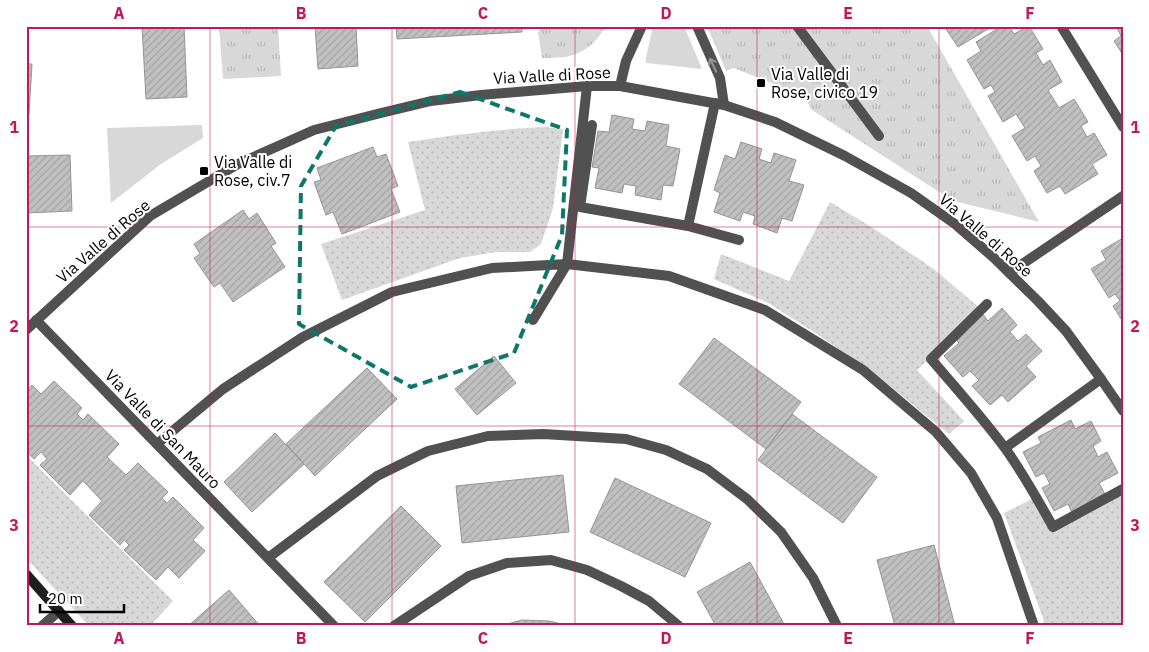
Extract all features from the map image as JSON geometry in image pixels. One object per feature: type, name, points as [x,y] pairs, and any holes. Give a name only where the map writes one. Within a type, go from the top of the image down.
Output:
[{"type":"street","points":[[620,86],[626,60],[642,26]]},
{"type":"street","points":[[688,226],[720,104],[720,78],[697,26]]},
{"type":"street","points":[[797,26],[879,136]]},
{"type":"street","points":[[1061,26],[1123,127]]},
{"type":"street","points":[[533,320],[567,264],[586,86]]},
{"type":"street","name":"Via Valle di Rose","points":[[26,330],[150,216],[238,164],[314,130],[381,112],[481,94],[586,86],[620,86],[720,104],[775,122],[845,156],[911,193],[955,224],[993,257],[1048,311],[1066,331],[1123,411]]},
{"type":"street","points":[[592,125],[580,207],[688,226],[739,240]]},
{"type":"street","points":[[1010,273],[1123,196]]},
{"type":"street","points":[[157,444],[222,389],[303,337],[392,292],[492,268],[567,264],[669,276],[765,310],[863,370],[936,432],[971,473],[997,518],[1034,626]]},
{"type":"street","points":[[987,304],[931,359],[974,408],[1005,448],[1028,482],[1053,527],[1123,489]]},
{"type":"street","name":"Via Valle di San Mauro","points":[[36,320],[334,626]]},
{"type":"street","points":[[1005,448],[1101,379]]},
{"type":"street","points":[[268,558],[378,476],[428,451],[488,436],[543,434],[626,439],[666,450],[707,469],[747,499],[781,532],[813,578],[837,626]]},
{"type":"street","points":[[394,626],[469,576],[507,563],[551,560],[587,570],[621,586],[649,601],[679,626]]},
{"type":"street","points":[[26,574],[72,626]]},
{"type":"street","points":[[42,626],[59,611]]},
{"type":"highlighted area","points":[[460,92],[567,130],[562,235],[514,353],[411,387],[299,324],[301,186],[336,126]]},
{"type":"green space","points":[[219,26],[278,26],[281,76],[223,79]]},
{"type":"green space","points":[[543,26],[606,26],[593,43],[579,53],[562,57],[542,58],[538,32]]},
{"type":"green space","points":[[653,26],[684,26],[702,69],[646,63]]},
{"type":"green space","points":[[707,26],[927,26],[1039,222],[958,202],[936,190],[812,110],[806,97],[734,68],[726,71]]},
{"type":"green space","points":[[202,125],[203,138],[161,164],[111,203],[107,128]]},
{"type":"green space","points":[[544,127],[563,129],[553,208],[541,244],[530,252],[496,252],[460,258],[342,300],[321,244],[425,210],[408,142],[510,129]]},
{"type":"green space","points":[[830,202],[873,228],[935,270],[981,309],[917,370],[964,421],[949,434],[875,374],[820,336],[770,304],[714,279],[721,254],[789,281]]},
{"type":"green space","points":[[26,455],[173,601],[150,626],[89,626],[26,558]]},
{"type":"green space","points":[[1119,493],[1123,500],[1123,626],[1044,626],[1043,618],[1004,513],[1034,498],[1051,530]]},
{"type":"building","points":[[142,26],[184,26],[187,97],[146,99]]},
{"type":"building","points":[[315,26],[356,26],[358,66],[318,69]]},
{"type":"building","points":[[396,26],[522,26],[522,32],[397,39]]},
{"type":"building","points":[[944,26],[993,26],[958,47]]},
{"type":"building","points":[[1002,26],[1009,26],[1014,34],[1029,26],[1043,49],[1036,53],[1043,65],[1050,60],[1062,82],[1048,90],[1059,108],[1074,99],[1088,122],[1081,126],[1087,137],[1094,133],[1107,155],[1092,164],[1098,174],[1065,194],[1060,186],[1047,193],[1034,171],[1041,166],[1035,156],[1027,161],[1012,136],[1025,128],[1016,114],[1003,122],[988,96],[995,92],[991,85],[984,89],[967,60],[981,51],[976,42]]},
{"type":"building","points":[[1116,26],[1123,26],[1123,55],[1114,41],[1121,36]]},
{"type":"building","points":[[26,64],[32,64],[29,114],[26,114]]},
{"type":"building","points":[[612,115],[634,119],[632,129],[645,131],[647,121],[669,125],[666,146],[680,149],[673,186],[663,185],[661,200],[635,195],[636,186],[624,184],[622,193],[595,188],[599,168],[592,167],[598,131],[609,132]]},
{"type":"building","points":[[741,142],[762,149],[759,159],[771,163],[774,153],[796,160],[789,181],[804,185],[792,221],[782,218],[777,233],[753,224],[755,216],[743,212],[740,221],[714,212],[720,193],[714,190],[725,155],[735,159]]},
{"type":"building","points":[[373,147],[377,157],[386,154],[398,186],[391,189],[400,212],[342,234],[333,212],[326,215],[314,182],[321,180],[317,168]]},
{"type":"building","points":[[70,155],[72,211],[26,213],[26,156]]},
{"type":"building","points":[[243,210],[249,219],[257,213],[276,243],[271,246],[285,267],[233,302],[220,283],[214,287],[194,258],[200,254],[194,244]]},
{"type":"building","points":[[1123,238],[1123,322],[1113,306],[1120,301],[1115,294],[1109,298],[1091,269],[1106,260],[1101,251]]},
{"type":"building","points":[[1002,308],[1017,325],[1010,332],[1018,341],[1026,334],[1042,351],[1026,366],[1036,377],[1008,402],[1002,395],[990,405],[972,386],[979,380],[970,371],[963,377],[944,356],[959,343],[955,338],[982,313],[988,321]]},
{"type":"building","points":[[714,338],[801,402],[766,449],[679,384]]},
{"type":"building","points":[[494,356],[516,383],[477,415],[455,389]]},
{"type":"building","points":[[367,368],[397,399],[315,476],[286,444]]},
{"type":"building","points":[[54,381],[82,408],[77,414],[83,420],[88,414],[119,444],[107,457],[126,475],[138,463],[168,492],[162,498],[167,503],[173,497],[204,528],[193,540],[205,551],[179,578],[168,567],[156,580],[124,550],[129,545],[124,540],[120,545],[89,515],[102,501],[83,481],[70,495],[40,465],[47,459],[41,452],[34,459],[26,451],[26,392],[32,385],[41,394]]},
{"type":"building","points":[[792,414],[877,477],[843,523],[758,460]]},
{"type":"building","points":[[1071,420],[1075,429],[1091,421],[1101,441],[1093,446],[1098,457],[1107,452],[1118,473],[1099,483],[1106,496],[1072,513],[1068,504],[1054,511],[1042,488],[1050,484],[1044,473],[1036,477],[1023,452],[1041,443],[1038,437]]},
{"type":"building","points":[[275,433],[304,464],[252,512],[224,482]]},
{"type":"building","points":[[563,475],[569,532],[462,543],[456,486]]},
{"type":"building","points":[[615,478],[711,523],[685,577],[590,532]]},
{"type":"building","points":[[401,506],[441,546],[365,622],[324,582]]},
{"type":"building","points":[[934,545],[955,626],[895,626],[877,560]]},
{"type":"building","points":[[750,562],[785,626],[716,626],[697,592]]},
{"type":"building","points":[[229,590],[260,626],[188,626]]},
{"type":"building","points":[[522,620],[549,621],[570,626],[500,626]]},
{"type":"place","name":"Via Valle di Rose, civico 19","points":[[761,83]]},
{"type":"place","name":"Via Valle di Rose, civ.7","points":[[204,171]]}]
